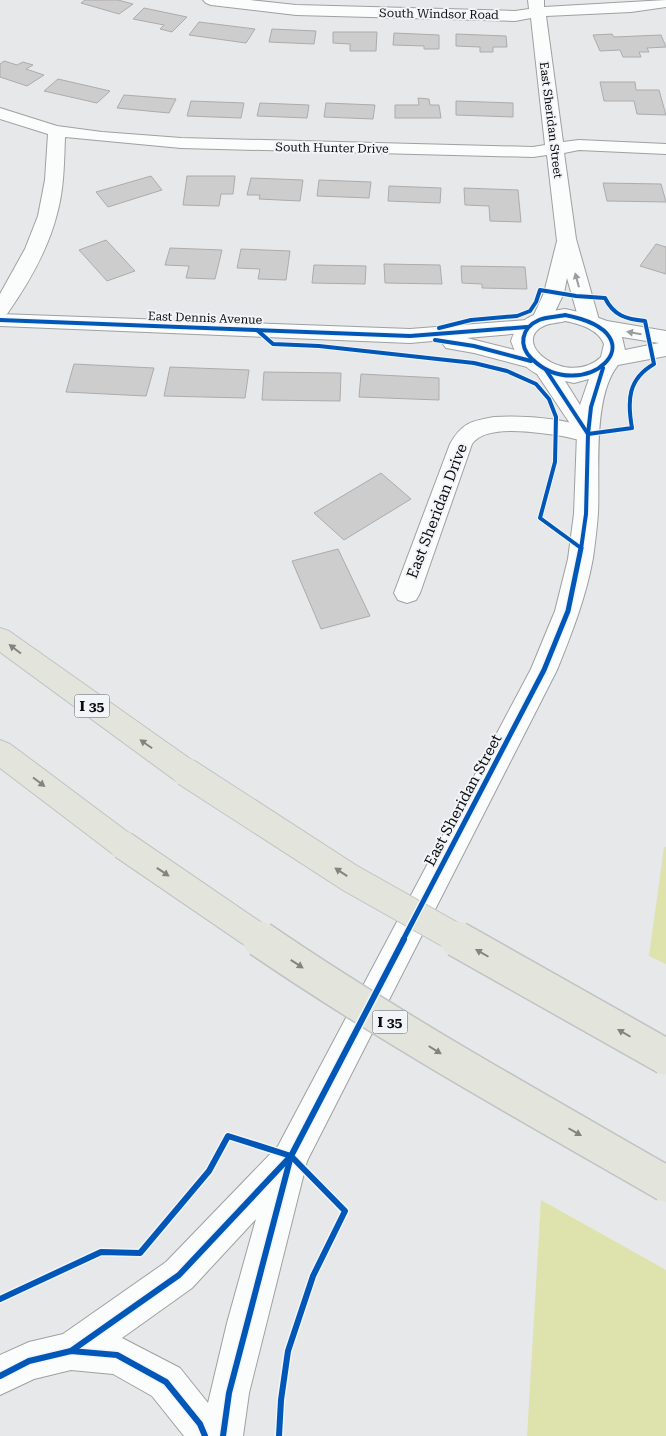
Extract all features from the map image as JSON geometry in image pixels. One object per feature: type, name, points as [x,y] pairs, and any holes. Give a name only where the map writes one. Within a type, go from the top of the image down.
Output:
[{"type":"highway","name":"I 35","points":[[0,638],[186,772],[350,878],[666,1057]]},
{"type":"highway","name":"I 35","points":[[0,752],[122,845],[298,965],[472,1072],[666,1184]]},
{"type":"street","name":"South Windsor Road","points":[[211,0],[244,6],[319,11],[515,16],[537,6],[558,9],[630,7],[666,2]]},
{"type":"street","name":"East Sheridan Street","points":[[537,6],[566,239],[595,324]]},
{"type":"street","name":"South Hunter Drive","points":[[0,113],[33,126],[57,131],[181,144],[533,152],[579,145],[666,149]]},
{"type":"street","points":[[0,310],[34,250],[45,226],[53,190],[57,131]]},
{"type":"street","name":"East Sheridan Street","points":[[534,323],[554,293],[566,239]]},
{"type":"street","points":[[588,434],[538,365],[524,352],[521,344],[522,335],[534,323],[565,316],[666,338]]},
{"type":"street","name":"East Dennis Avenue","points":[[0,320],[410,336],[474,346],[538,365]]},
{"type":"street","name":"East Dennis Avenue","points":[[410,336],[534,323]]},
{"type":"street","points":[[595,324],[614,342],[615,351],[607,363]]},
{"type":"street","points":[[538,365],[576,375],[590,373],[607,363],[666,349]]},
{"type":"street","name":"East Sheridan Street","points":[[223,1436],[229,1393],[291,1156],[544,670],[568,611],[580,559],[586,514],[588,434],[591,407],[607,363]]},
{"type":"street","name":"East Sheridan Drive","points":[[407,592],[461,444],[470,431],[502,424],[555,426],[588,434]]},
{"type":"street","name":"East Sheridan Street","points":[[71,1351],[179,1275],[291,1156]]},
{"type":"street","points":[[0,1376],[29,1361],[71,1351],[117,1355],[166,1382],[200,1424],[205,1436]]},
{"type":"green space","points":[[664,847],[666,847],[666,964],[649,956]]},
{"type":"green space","points":[[541,1200],[666,1270],[666,1436],[527,1436]]},
{"type":"building","points":[[85,0],[118,0],[133,4],[119,14],[81,3]]},
{"type":"building","points":[[144,8],[187,17],[172,32],[160,29],[164,25],[133,19]]},
{"type":"building","points":[[199,22],[255,29],[246,43],[189,35]]},
{"type":"building","points":[[272,29],[316,31],[314,44],[269,42]]},
{"type":"building","points":[[333,32],[377,32],[376,51],[350,51],[350,44],[333,43]]},
{"type":"building","points":[[394,33],[439,35],[439,49],[424,49],[424,46],[393,45]]},
{"type":"building","points":[[456,34],[506,36],[507,47],[493,47],[493,52],[480,52],[480,47],[456,46]]},
{"type":"building","points":[[612,34],[614,37],[661,35],[666,47],[647,48],[649,52],[639,52],[641,57],[623,57],[620,50],[600,51],[593,35]]},
{"type":"building","points":[[4,61],[17,65],[23,62],[33,65],[26,69],[44,75],[27,86],[0,77],[0,64]]},
{"type":"building","points":[[58,79],[110,91],[97,103],[44,91]]},
{"type":"building","points":[[600,82],[635,82],[636,90],[659,90],[666,115],[637,114],[634,101],[604,101]]},
{"type":"building","points":[[124,95],[176,99],[169,113],[117,108]]},
{"type":"building","points":[[418,98],[429,99],[430,105],[439,105],[441,118],[395,118],[395,105],[419,105]]},
{"type":"building","points":[[191,101],[244,103],[241,118],[187,116]]},
{"type":"building","points":[[456,101],[513,103],[513,117],[456,115]]},
{"type":"building","points":[[260,103],[309,105],[307,118],[257,116]]},
{"type":"building","points":[[326,103],[375,105],[373,119],[324,117]]},
{"type":"building","points":[[151,176],[162,190],[108,207],[96,192]]},
{"type":"building","points":[[187,176],[235,176],[233,194],[221,194],[219,206],[183,205]]},
{"type":"building","points":[[251,178],[303,180],[300,201],[259,199],[260,195],[247,195]]},
{"type":"building","points":[[319,180],[371,182],[369,198],[317,196]]},
{"type":"building","points":[[603,183],[661,184],[666,202],[607,201]]},
{"type":"building","points":[[389,186],[441,188],[440,203],[388,201]]},
{"type":"building","points":[[464,188],[518,190],[521,222],[490,221],[489,206],[465,205]]},
{"type":"building","points":[[106,240],[135,271],[107,281],[79,250]]},
{"type":"building","points":[[656,244],[666,247],[666,274],[640,266]]},
{"type":"building","points":[[170,248],[222,250],[215,279],[186,278],[189,266],[165,265]]},
{"type":"building","points":[[241,249],[290,251],[286,280],[258,279],[260,269],[237,268]]},
{"type":"building","points":[[384,264],[440,265],[442,284],[385,283]]},
{"type":"building","points":[[314,265],[366,266],[365,284],[312,283]]},
{"type":"building","points":[[461,266],[525,267],[527,289],[482,288],[482,284],[462,283]]},
{"type":"building","points":[[74,364],[154,368],[146,396],[66,392]]},
{"type":"building","points":[[170,367],[249,370],[245,398],[164,396]]},
{"type":"building","points":[[264,372],[341,373],[340,401],[262,400]]},
{"type":"building","points":[[361,374],[439,378],[439,400],[359,397]]},
{"type":"building","points":[[381,473],[411,499],[344,540],[314,513]]},
{"type":"building","points":[[338,549],[370,616],[321,629],[292,561]]},
{"type":"cycle path","points":[[439,328],[471,320],[517,316],[530,311],[536,302],[540,290],[576,296],[605,298],[612,309],[620,316],[645,321],[654,364],[639,374],[634,382],[630,395],[632,428],[588,434]]},
{"type":"cycle path","points":[[565,315],[590,321],[606,330],[614,344],[614,353],[607,364],[595,371],[574,376],[554,373],[538,365],[526,354],[521,341],[525,329],[539,320],[565,315]]},
{"type":"cycle path","points":[[0,320],[410,336],[527,327]]},
{"type":"cycle path","points":[[257,330],[273,344],[319,346],[474,363],[507,371],[536,384],[549,399],[556,417],[555,462],[540,518],[581,548]]},
{"type":"cycle path","points":[[435,340],[474,346],[531,361]]},
{"type":"cycle path","points":[[223,1436],[229,1393],[291,1156],[544,670],[568,611],[580,559],[586,514],[588,434],[591,407],[603,368]]},
{"type":"cycle path","points":[[546,370],[588,434]]},
{"type":"cycle path","points":[[0,1299],[101,1252],[140,1253],[209,1171],[228,1136],[291,1156],[345,1211],[313,1276],[288,1351],[281,1400],[279,1436]]},
{"type":"cycle path","points":[[71,1351],[179,1275],[289,1158]]},
{"type":"cycle path","points":[[0,1376],[29,1361],[71,1351],[117,1355],[166,1382],[200,1424],[205,1436]]}]
